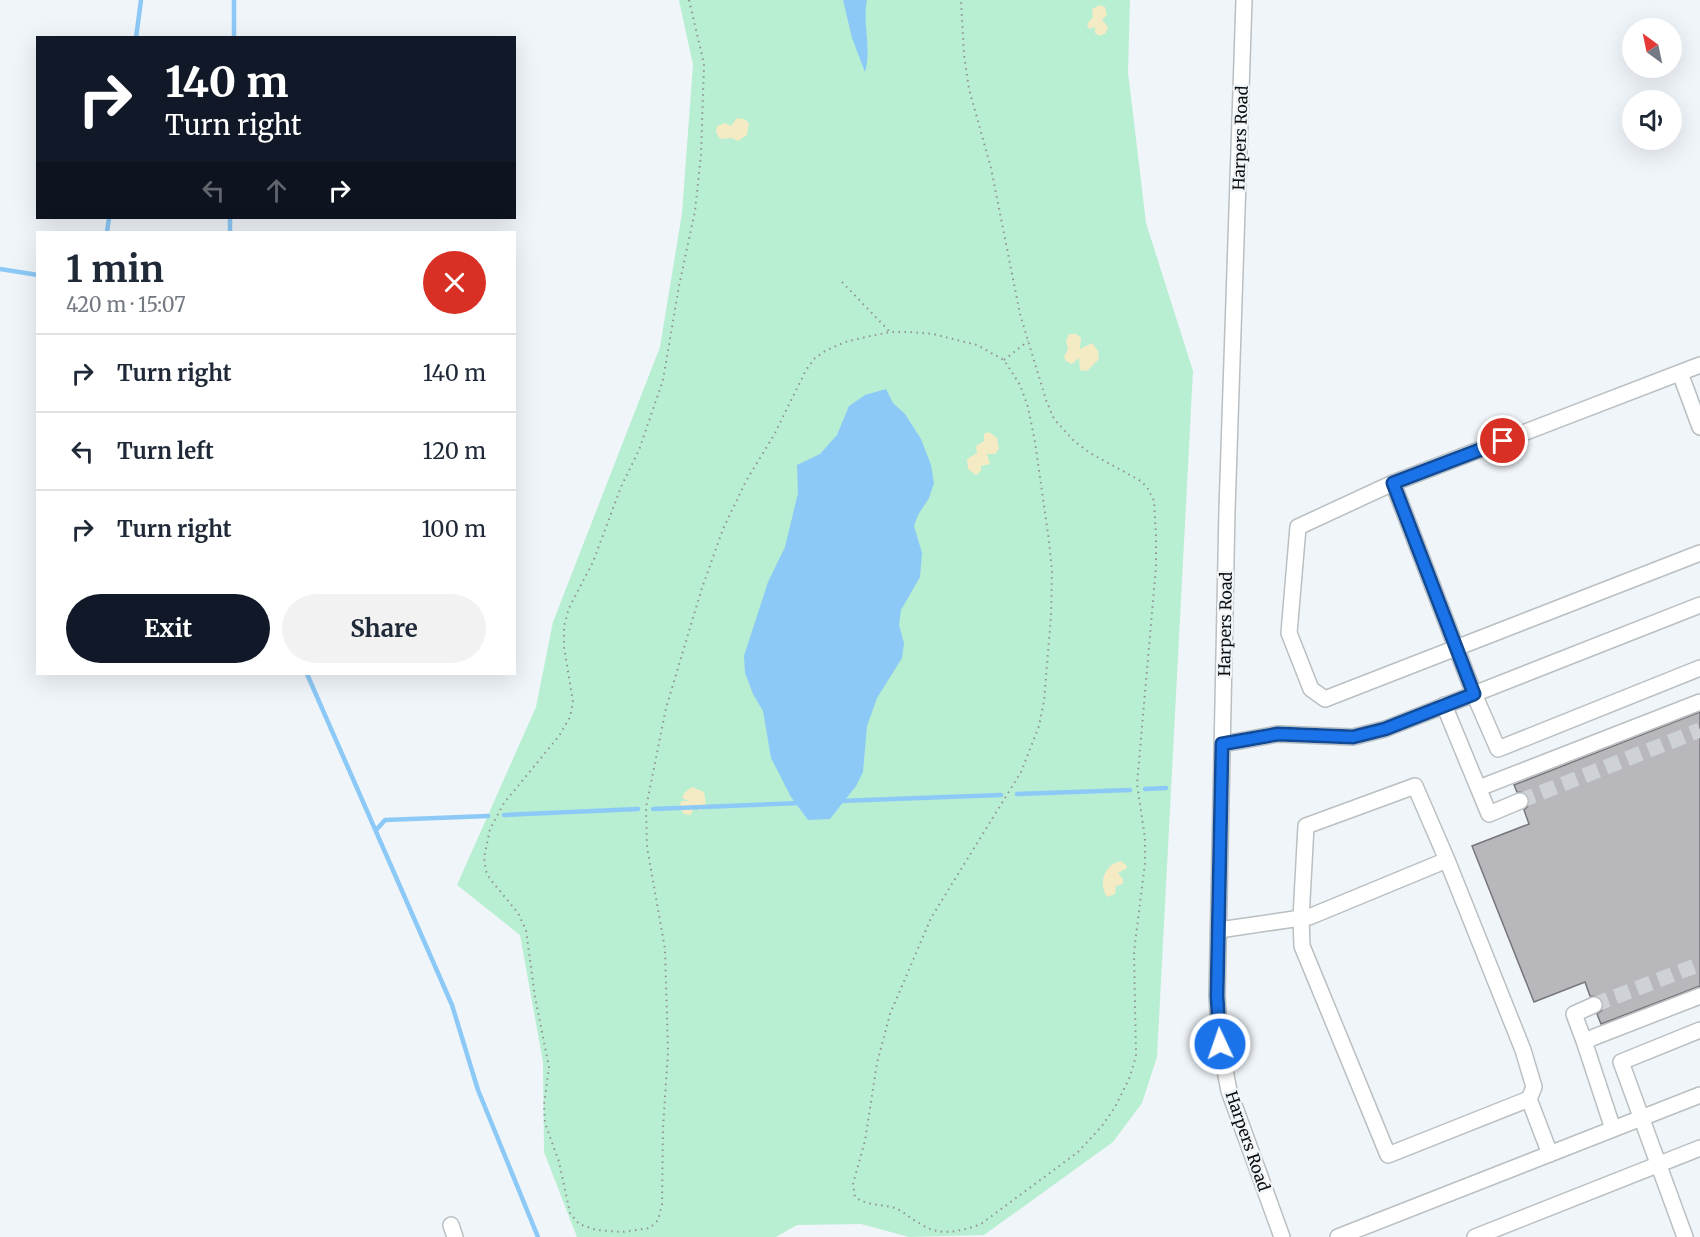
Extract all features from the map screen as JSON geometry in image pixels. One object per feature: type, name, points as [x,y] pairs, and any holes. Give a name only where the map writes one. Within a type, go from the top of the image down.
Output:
[{"type":"street","name":"Harpers Road","points":[[1244,0],[1227,510],[1217,996],[1220,1044],[1229,1091],[1282,1237]]},
{"type":"street","points":[[1700,365],[1393,483],[1298,527],[1289,633],[1311,689],[1325,699],[1700,553]]},
{"type":"street","points":[[1680,373],[1700,427]]},
{"type":"street","points":[[1393,483],[1474,694],[1498,749],[1700,668]]},
{"type":"street","points":[[1222,744],[1278,734],[1353,737],[1385,729],[1700,605]]},
{"type":"street","points":[[1479,788],[1700,702]]},
{"type":"street","points":[[1444,705],[1489,814],[1520,801]]},
{"type":"street","points":[[1529,1099],[1388,1155],[1302,946],[1301,918],[1306,826],[1415,786],[1523,1050],[1534,1087],[1529,1099],[1550,1154]]},
{"type":"street","points":[[1219,930],[1309,917],[1447,860]]},
{"type":"street","points":[[1584,1041],[1700,996]]},
{"type":"street","points":[[1594,1005],[1574,1014],[1613,1129]]},
{"type":"street","points":[[1685,1237],[1621,1062],[1700,1030]]},
{"type":"street","points":[[1338,1237],[1700,1095]]},
{"type":"street","points":[[1475,1237],[1700,1148]]},
{"type":"path","points":[[689,0],[704,64],[702,155],[695,211],[663,380],[639,450],[621,487],[593,562],[569,608],[564,626],[564,646],[573,702],[570,717],[558,736],[504,803],[490,829],[484,858],[490,879],[518,913],[526,930],[535,997],[549,1067],[544,1105],[545,1123],[559,1162],[570,1214],[579,1224],[596,1230],[622,1232],[650,1228],[658,1220],[662,1204],[663,1128],[668,1052],[665,949],[647,847],[645,820],[666,708],[702,588],[731,509],[814,359],[845,342],[890,332],[948,337],[977,345],[1004,360],[1020,385],[1028,407],[1035,442],[1052,571],[1044,701],[1039,726],[1021,772],[931,918],[902,984],[884,1036],[865,1141],[853,1184],[855,1197],[861,1202],[897,1208],[922,1226],[939,1232],[964,1230],[981,1224],[1078,1152],[1115,1107],[1129,1079],[1136,1056],[1134,952],[1145,863],[1145,838],[1137,784],[1156,567],[1155,509],[1147,487],[1139,480],[1090,453],[1064,432],[1054,419],[1020,314],[992,168],[969,89],[964,55],[961,0]]},
{"type":"path","points":[[842,282],[890,332]]},
{"type":"path","points":[[1004,360],[1028,341]]},
{"type":"green space","points":[[679,0],[1130,0],[1128,72],[1146,223],[1193,371],[1157,1057],[1142,1103],[1113,1142],[984,1235],[909,1237],[861,1224],[797,1225],[776,1237],[577,1237],[544,1152],[543,1062],[520,935],[457,885],[536,707],[553,622],[660,347],[682,213],[693,65]]},
{"type":"sand","points":[[1100,5],[1105,7],[1107,15],[1102,20],[1108,27],[1106,33],[1100,36],[1095,33],[1095,27],[1089,29],[1087,24],[1093,17],[1092,9]]},
{"type":"sand","points":[[737,118],[749,123],[747,135],[738,141],[732,138],[720,139],[716,132],[717,126],[725,123],[731,126]]},
{"type":"sand","points":[[1069,334],[1076,334],[1081,338],[1080,349],[1092,343],[1098,351],[1099,359],[1087,371],[1080,370],[1079,358],[1072,364],[1064,357],[1068,349],[1066,341]]},
{"type":"sand","points":[[989,432],[997,438],[999,449],[995,454],[987,454],[990,464],[981,466],[981,471],[976,475],[968,469],[967,459],[977,453],[976,446],[984,441],[984,434]]},
{"type":"sand","points":[[692,787],[704,792],[706,805],[700,811],[698,806],[694,807],[691,815],[684,814],[679,806],[682,801],[689,801],[682,798],[685,792]]},
{"type":"sand","points":[[1121,861],[1127,868],[1118,873],[1123,879],[1123,884],[1116,886],[1115,894],[1107,897],[1103,886],[1104,875],[1110,866]]},
{"type":"water","points":[[843,0],[867,0],[868,54],[865,72],[852,38]]},
{"type":"water","points":[[886,389],[893,403],[905,414],[921,439],[931,465],[934,483],[914,526],[922,553],[920,577],[901,610],[899,625],[904,643],[902,658],[877,698],[867,726],[863,772],[856,786],[830,819],[808,820],[791,797],[771,758],[763,711],[745,673],[744,656],[768,582],[785,547],[798,493],[797,465],[820,454],[837,435],[849,406],[865,395]]},
{"type":"building","points":[[1700,712],[1700,986],[1601,1024],[1597,1014],[1602,1010],[1603,1002],[1599,997],[1590,996],[1585,982],[1534,1002],[1472,846],[1529,824],[1524,810],[1528,806],[1529,798],[1525,793],[1517,792],[1514,785]]},
{"type":"waterway","points":[[136,36],[141,0]]},
{"type":"waterway","points":[[234,0],[234,36]]},
{"type":"waterway","points":[[107,231],[109,219]]},
{"type":"waterway","points":[[230,219],[230,231]]},
{"type":"waterway","points":[[0,269],[36,275]]},
{"type":"waterway","points":[[307,675],[452,1005],[478,1090],[538,1237]]},
{"type":"waterway","points":[[1145,789],[1166,788]]},
{"type":"waterway","points":[[1017,794],[1130,790]]},
{"type":"waterway","points":[[839,801],[1001,795]]},
{"type":"waterway","points":[[653,809],[800,803]]},
{"type":"waterway","points":[[504,815],[638,809]]},
{"type":"waterway","points":[[377,829],[385,820],[488,816]]},
{"type":"tunnel","points":[[1520,801],[1700,730]]},
{"type":"tunnel","points":[[1594,1005],[1700,964]]},
{"type":"route","points":[[1220,1044],[1217,996],[1222,744],[1278,734],[1353,737],[1385,729],[1474,694],[1417,540],[1393,483],[1503,441]]}]
